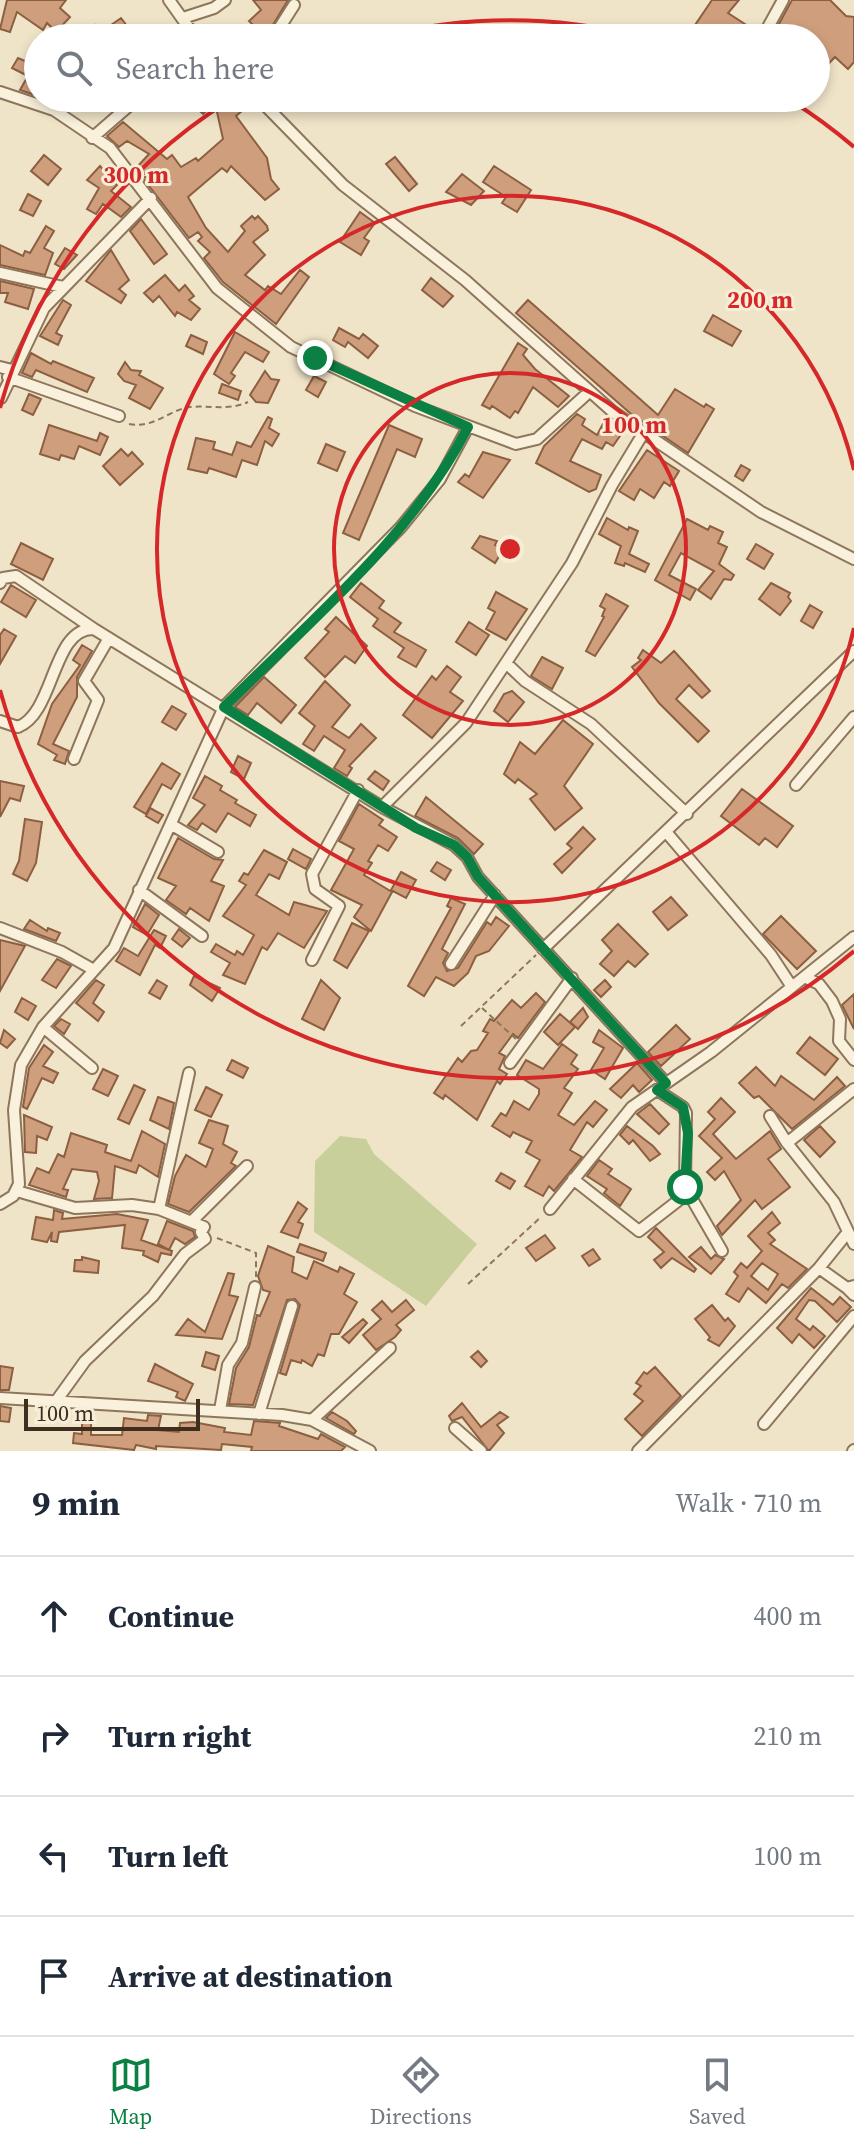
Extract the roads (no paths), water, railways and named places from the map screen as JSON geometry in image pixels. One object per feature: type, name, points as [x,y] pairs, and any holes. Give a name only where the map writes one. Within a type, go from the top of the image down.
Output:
[{"type":"street","points":[[169,0],[187,24]]},
{"type":"street","points":[[183,18],[214,8],[225,0]]},
{"type":"street","points":[[770,24],[783,0]]},
{"type":"street","points":[[282,24],[294,5]]},
{"type":"street","points":[[0,92],[24,100]]},
{"type":"street","points":[[57,112],[110,148],[151,198],[210,280],[263,327],[291,347],[498,440],[529,444],[589,392]]},
{"type":"street","points":[[92,138],[122,112]]},
{"type":"street","points":[[272,112],[343,185],[465,280],[589,392],[761,512],[854,559]]},
{"type":"street","points":[[1,398],[36,321],[63,287],[151,198]]},
{"type":"street","points":[[0,273],[63,287]]},
{"type":"street","points":[[0,367],[119,416]]},
{"type":"street","points":[[0,1204],[17,1191],[20,1172],[15,1093],[21,1065],[43,1027],[114,948],[224,707],[401,527],[440,479],[468,427]]},
{"type":"street","points":[[382,807],[466,723],[572,563],[644,432]]},
{"type":"street","points":[[0,583],[3,578],[16,576],[94,629],[416,828],[454,845],[495,895],[572,978],[661,1086],[683,1107],[686,1113],[685,1187],[722,1251]]},
{"type":"street","points":[[0,721],[18,727],[32,719],[66,646],[80,632],[94,629]]},
{"type":"street","points":[[74,759],[98,700],[84,681],[109,638]]},
{"type":"street","points":[[543,949],[854,651]]},
{"type":"street","points":[[507,664],[525,681],[591,724],[687,814]]},
{"type":"street","points":[[796,785],[854,717]]},
{"type":"street","points":[[312,960],[339,906],[315,889],[312,874],[358,790]]},
{"type":"street","points":[[172,825],[218,852]]},
{"type":"street","points":[[667,833],[771,955],[792,987]]},
{"type":"street","points":[[139,890],[202,936]]},
{"type":"street","points":[[451,964],[495,895]]},
{"type":"street","points":[[0,928],[53,948],[94,970]]},
{"type":"street","points":[[550,1209],[622,1117],[854,937]]},
{"type":"street","points":[[804,977],[819,984],[832,1001],[840,1019],[839,1041],[854,1060]]},
{"type":"street","points":[[510,1063],[572,978]]},
{"type":"street","points":[[43,1027],[92,1068]]},
{"type":"street","points":[[159,1209],[189,1073]]},
{"type":"street","points":[[787,1143],[854,1089]]},
{"type":"street","points":[[770,1116],[787,1143],[814,1174],[854,1244]]},
{"type":"street","points":[[191,1222],[247,1166]]},
{"type":"street","points":[[573,1179],[639,1231],[688,1193]]},
{"type":"street","points":[[17,1191],[75,1208],[132,1205],[159,1209],[204,1227],[201,1232],[205,1239],[185,1254],[153,1296],[85,1361],[54,1404]]},
{"type":"street","points":[[638,1451],[819,1268],[848,1232]]},
{"type":"street","points":[[819,1268],[852,1289]]},
{"type":"street","points":[[220,1410],[228,1365],[242,1343],[255,1287]]},
{"type":"street","points":[[259,1414],[292,1306]]},
{"type":"street","points":[[764,1424],[854,1316]]},
{"type":"street","points":[[312,1420],[390,1348]]},
{"type":"street","points":[[0,1398],[54,1404],[220,1410],[312,1420],[357,1448],[370,1451]]},
{"type":"street","points":[[455,1428],[481,1451]]}]
